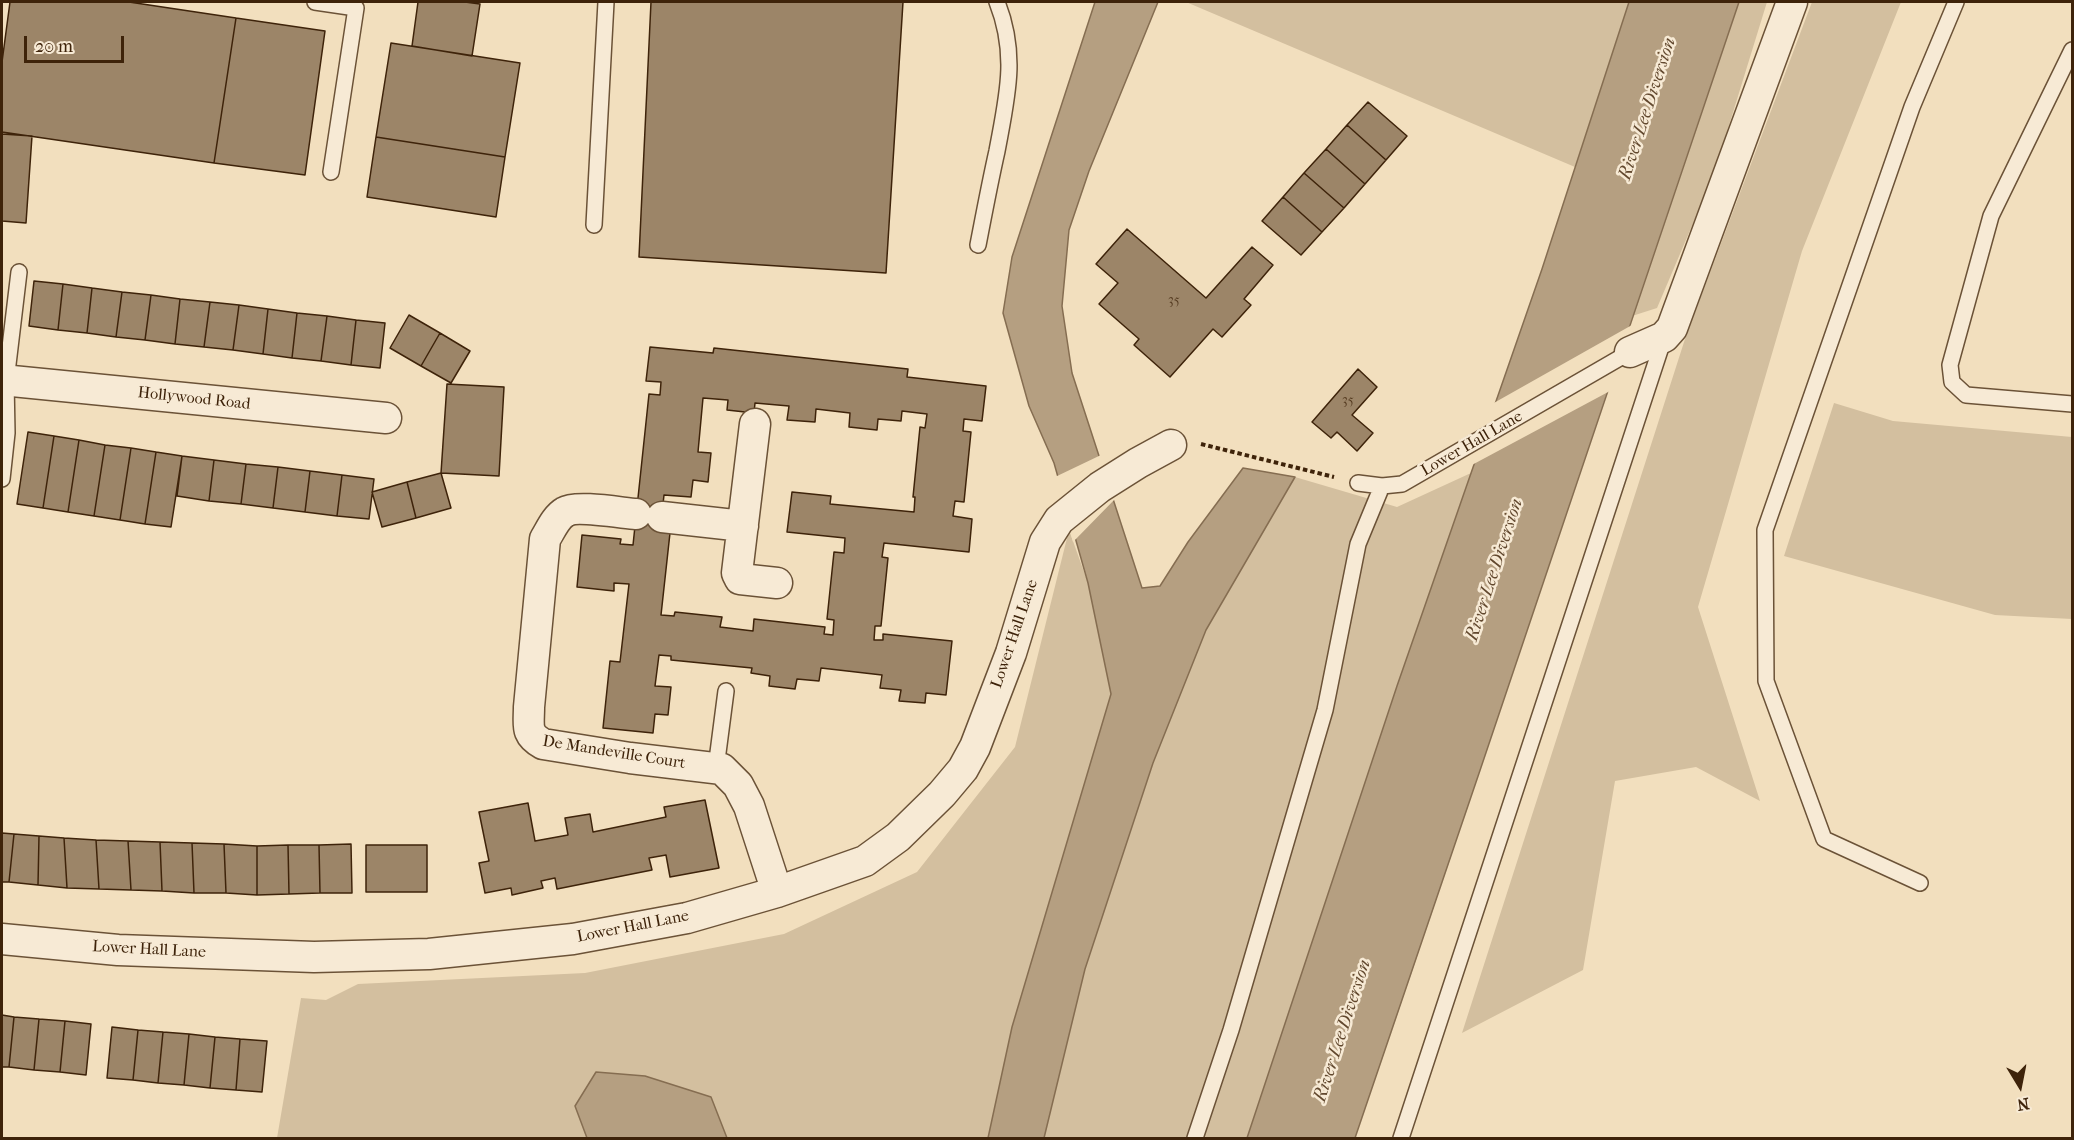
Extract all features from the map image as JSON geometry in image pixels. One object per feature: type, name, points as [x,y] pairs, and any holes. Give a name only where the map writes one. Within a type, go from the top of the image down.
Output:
[{"type":"street","points":[[1664,337],[1672,328],[1792,2]]},
{"type":"street","name":"Lower Hall Lane","points":[[1630,352],[1664,337]]},
{"type":"street","name":"Hollywood Road","points":[[4,380],[386,418]]},
{"type":"street","points":[[755,424],[736,573],[740,579],[777,583]]},
{"type":"street","name":"Lower Hall Lane","points":[[2,939],[118,950],[314,957],[429,954],[606,934],[687,918],[777,892],[865,861],[898,837],[942,794],[963,769],[975,747],[1011,652],[1045,542],[1059,520],[1112,479],[1172,445]]},
{"type":"street","name":"De Mandeville Court","points":[[716,768],[630,758],[543,744],[532,738],[528,728],[545,539],[556,521],[565,512],[577,509],[742,526]]},
{"type":"street","points":[[716,768],[722,769],[738,785],[749,806],[777,892]]},
{"type":"lane","points":[[315,2],[356,8],[331,172]]},
{"type":"lane","points":[[594,225],[606,2]]},
{"type":"lane","points":[[978,245],[1009,87],[1005,27],[997,2]]},
{"type":"lane","points":[[1920,883],[1824,839],[1766,681],[1765,530],[1912,107],[1956,2]]},
{"type":"lane","points":[[2073,50],[1990,216],[1950,365],[1952,382],[1966,395],[2073,404]]},
{"type":"lane","points":[[2,479],[7,433],[4,380],[20,272]]},
{"type":"lane","points":[[1401,1138],[1664,337]]},
{"type":"lane","name":"Lower Hall Lane","points":[[1358,483],[1382,486],[1402,484],[1630,352]]},
{"type":"lane","points":[[1195,1138],[1231,1030],[1325,710],[1358,544],[1382,486]]},
{"type":"lane","points":[[716,768],[726,691]]},
{"type":"path","points":[[1172,445],[1187,440],[1358,483]]},
{"type":"shaded area","points":[[1186,2],[1629,2],[1575,167]]},
{"type":"shaded area","points":[[1739,2],[1767,2],[1714,174],[1657,308],[1632,316]]},
{"type":"shaded area","points":[[1812,2],[1901,2],[1802,251],[1698,607],[1760,801],[1696,767],[1615,781],[1583,970],[1462,1033],[1685,339]]},
{"type":"shaded area","points":[[1834,403],[1893,421],[2072,437],[2072,619],[1995,615],[1784,556]]},
{"type":"shaded area","points":[[1471,473],[1397,686],[1247,1138],[1044,1138],[1085,969],[1153,763],[1206,630],[1295,477],[1397,507]]},
{"type":"shaded area","points":[[1069,530],[1088,583],[1111,694],[1012,1027],[988,1138],[727,1138],[711,1097],[575,1106],[587,1138],[277,1138],[301,998],[326,1000],[358,984],[585,973],[784,934],[917,872],[1015,747]]},
{"type":"water","points":[[1095,2],[1158,2],[1089,171],[1069,230],[1062,306],[1072,373],[1142,588],[1160,586],[1188,542],[1243,468],[1295,477],[1206,630],[1153,763],[1085,969],[1044,1138],[988,1138],[1012,1027],[1111,694],[1088,583],[1054,463],[1029,406],[1003,313],[1012,257]]},
{"type":"water","name":"River Lee Diversion","points":[[1629,2],[1739,2],[1355,1138],[1247,1138],[1397,686],[1542,269]]},
{"type":"water","points":[[596,1072],[645,1076],[711,1097],[727,1138],[587,1138],[575,1106]]},
{"type":"pier","points":[[1632,325],[1610,391],[1470,466],[1492,404]]},
{"type":"pier","points":[[1101,455],[1116,498],[1073,542],[1055,477]]},
{"type":"building","points":[[10,2],[129,2],[236,18],[214,163],[2,132],[2,62]]},
{"type":"building","points":[[418,2],[480,4],[472,56],[412,46]]},
{"type":"building","points":[[651,2],[903,2],[886,273],[639,257]]},
{"type":"building","points":[[236,18],[325,31],[305,175],[214,163]]},
{"type":"building","points":[[391,43],[520,63],[505,157],[376,137]]},
{"type":"building","points":[[1368,102],[1407,136],[1386,160],[1347,125]]},
{"type":"building","points":[[1347,125],[1386,160],[1365,184],[1326,149]]},
{"type":"building","points":[[2,134],[32,136],[26,223],[2,221]]},
{"type":"building","points":[[376,137],[505,157],[496,217],[367,197]]},
{"type":"building","points":[[1326,149],[1365,184],[1344,208],[1304,173]]},
{"type":"building","points":[[1304,173],[1344,208],[1322,232],[1283,197]]},
{"type":"building","points":[[1283,197],[1322,232],[1301,255],[1262,221]]},
{"type":"building","points":[[1127,229],[1206,298],[1252,247],[1273,265],[1244,299],[1251,305],[1222,337],[1213,329],[1170,377],[1134,345],[1139,339],[1099,304],[1118,283],[1096,264]]},
{"type":"building","points":[[34,281],[63,284],[58,330],[29,326]]},
{"type":"building","points":[[63,284],[92,288],[87,333],[58,330]]},
{"type":"building","points":[[92,288],[122,292],[116,337],[87,333]]},
{"type":"building","points":[[122,292],[151,295],[145,340],[116,337]]},
{"type":"building","points":[[151,295],[180,299],[175,344],[145,340]]},
{"type":"building","points":[[180,299],[210,302],[204,347],[175,344]]},
{"type":"building","points":[[210,302],[239,305],[233,350],[204,347]]},
{"type":"building","points":[[239,305],[268,309],[263,354],[233,350]]},
{"type":"building","points":[[268,309],[297,313],[292,358],[263,354]]},
{"type":"building","points":[[297,313],[327,316],[321,361],[292,358]]},
{"type":"building","points":[[409,315],[440,333],[421,366],[390,348]]},
{"type":"building","points":[[327,316],[356,320],[351,365],[321,361]]},
{"type":"building","points":[[356,320],[385,323],[380,368],[351,365]]},
{"type":"building","points":[[440,333],[470,351],[451,383],[421,366]]},
{"type":"building","points":[[650,347],[713,353],[714,348],[908,369],[907,377],[986,386],[982,421],[964,419],[963,431],[971,432],[964,502],[955,501],[953,516],[972,519],[969,552],[884,543],[882,557],[888,558],[881,626],[875,626],[874,640],[883,640],[883,634],[952,641],[946,695],[926,693],[925,703],[899,701],[901,690],[880,688],[882,675],[821,668],[819,681],[797,679],[795,689],[769,686],[770,676],[751,673],[752,668],[671,660],[671,656],[659,655],[655,686],[671,687],[668,715],[655,714],[653,733],[603,728],[610,661],[620,662],[629,584],[614,583],[614,591],[577,587],[582,535],[621,539],[620,544],[633,545],[649,394],[660,395],[661,382],[646,381]],"holes":[[[703,398],[728,400],[727,410],[754,413],[755,403],[789,406],[787,420],[815,422],[816,409],[850,413],[849,427],[877,430],[878,419],[901,421],[902,411],[927,414],[925,428],[920,427],[913,497],[915,497],[914,512],[830,504],[831,496],[792,492],[787,532],[845,538],[844,553],[834,552],[827,619],[834,620],[833,635],[824,634],[825,627],[754,619],[753,631],[720,627],[722,617],[675,612],[674,616],[661,615],[670,533],[660,531],[664,495],[691,497],[693,480],[708,482],[711,453],[698,452]]]},
{"type":"building","points":[[1358,369],[1377,387],[1352,415],[1373,433],[1357,451],[1337,432],[1331,438],[1312,422]]},
{"type":"building","points":[[447,384],[504,387],[499,476],[441,473]]},
{"type":"building","points":[[28,432],[54,436],[43,508],[17,504]]},
{"type":"building","points":[[54,436],[79,440],[68,512],[43,508]]},
{"type":"building","points":[[79,440],[105,445],[94,516],[68,512]]},
{"type":"building","points":[[105,445],[131,448],[120,520],[94,516]]},
{"type":"building","points":[[131,448],[156,452],[145,524],[120,520]]},
{"type":"building","points":[[156,452],[182,456],[171,527],[145,524]]},
{"type":"building","points":[[182,456],[214,460],[209,501],[177,496]]},
{"type":"building","points":[[214,460],[246,464],[241,504],[209,501]]},
{"type":"building","points":[[246,464],[278,467],[273,508],[241,504]]},
{"type":"building","points":[[278,467],[310,471],[305,512],[273,508]]},
{"type":"building","points":[[310,471],[342,475],[337,516],[305,512]]},
{"type":"building","points":[[441,473],[451,508],[416,518],[407,482]]},
{"type":"building","points":[[342,475],[374,479],[369,519],[337,516]]},
{"type":"building","points":[[407,482],[416,518],[382,527],[372,492]]},
{"type":"building","points":[[705,800],[719,868],[670,877],[666,855],[649,858],[652,870],[557,889],[555,878],[541,881],[543,888],[512,895],[511,888],[485,893],[479,863],[489,861],[479,812],[528,803],[535,841],[568,835],[565,818],[590,814],[593,832],[666,817],[664,807]]},
{"type":"building","points":[[2,833],[14,834],[9,882],[2,882]]},
{"type":"building","points":[[14,834],[39,836],[38,885],[9,882]]},
{"type":"building","points":[[39,836],[64,838],[67,888],[38,885]]},
{"type":"building","points":[[64,838],[96,840],[99,889],[67,888]]},
{"type":"building","points":[[96,840],[128,841],[131,890],[99,889]]},
{"type":"building","points":[[128,841],[160,842],[162,891],[131,890]]},
{"type":"building","points":[[160,842],[192,843],[194,893],[162,891]]},
{"type":"building","points":[[192,843],[224,844],[226,893],[194,893]]},
{"type":"building","points":[[224,844],[257,846],[257,895],[226,893]]},
{"type":"building","points":[[351,844],[352,893],[320,893],[319,845]]},
{"type":"building","points":[[288,845],[319,845],[320,893],[289,894]]},
{"type":"building","points":[[288,845],[289,894],[257,895],[257,846]]},
{"type":"building","points":[[366,845],[427,845],[427,892],[366,892]]},
{"type":"building","points":[[2,1015],[14,1017],[9,1067],[2,1067]]},
{"type":"building","points":[[14,1017],[39,1019],[34,1070],[9,1067]]},
{"type":"building","points":[[39,1019],[65,1021],[60,1072],[34,1070]]},
{"type":"building","points":[[65,1021],[91,1024],[86,1075],[60,1072]]},
{"type":"building","points":[[112,1027],[138,1030],[133,1080],[107,1078]]},
{"type":"building","points":[[138,1030],[163,1032],[158,1083],[133,1080]]},
{"type":"building","points":[[163,1032],[189,1034],[184,1085],[158,1083]]},
{"type":"building","points":[[189,1034],[215,1037],[210,1088],[184,1085]]},
{"type":"building","points":[[215,1037],[240,1039],[236,1090],[210,1088]]},
{"type":"building","points":[[240,1039],[267,1041],[262,1092],[236,1090]]}]
